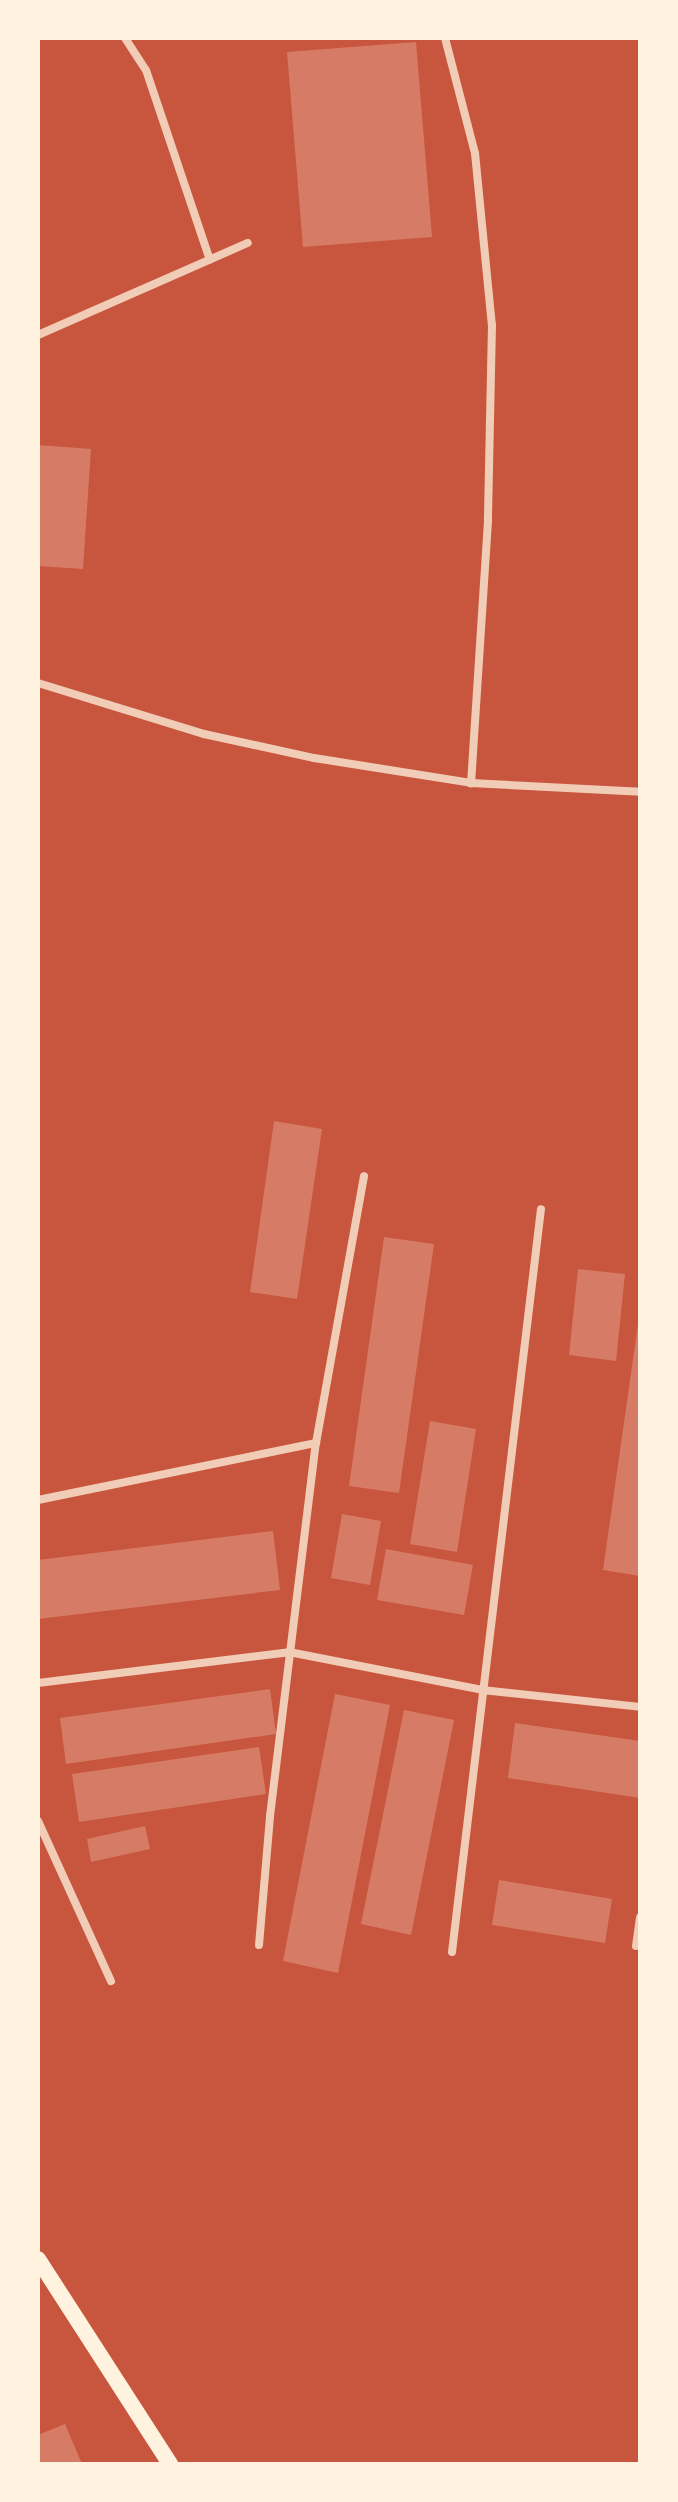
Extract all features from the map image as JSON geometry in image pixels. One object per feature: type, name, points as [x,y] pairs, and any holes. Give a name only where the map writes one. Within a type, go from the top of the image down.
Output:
[{"type":"main road","points":[[38,2259],[170,2464]]},
{"type":"street","points":[[125,38],[146,70],[210,260]]},
{"type":"street","points":[[445,38],[475,153],[492,325],[488,521],[471,783]]},
{"type":"street","points":[[38,335],[248,243]]},
{"type":"street","points":[[38,683],[204,734],[471,783],[640,792]]},
{"type":"street","points":[[259,1945],[289,1652],[316,1443],[364,1176]]},
{"type":"street","points":[[452,1952],[541,1209]]},
{"type":"street","points":[[38,1500],[316,1443]]},
{"type":"street","points":[[38,1683],[289,1652],[482,1690],[640,1707]]},
{"type":"street","points":[[38,1821],[111,1981]]},
{"type":"street","points":[[636,1946],[640,1917]]},
{"type":"building","points":[[416,42],[432,237],[303,247],[287,52]]},
{"type":"building","points":[[38,445],[91,449],[83,569],[38,566]]},
{"type":"building","points":[[274,1121],[322,1129],[297,1299],[250,1292]]},
{"type":"building","points":[[384,1237],[434,1244],[399,1493],[349,1486]]},
{"type":"building","points":[[578,1269],[625,1274],[616,1361],[569,1355]]},
{"type":"building","points":[[640,1325],[640,1576],[603,1570]]},
{"type":"building","points":[[430,1421],[476,1429],[457,1552],[410,1544]]},
{"type":"building","points":[[342,1514],[381,1521],[370,1585],[331,1578]]},
{"type":"building","points":[[273,1531],[280,1590],[38,1619],[38,1560]]},
{"type":"building","points":[[386,1549],[473,1565],[464,1615],[377,1600]]},
{"type":"building","points":[[270,1689],[276,1734],[66,1764],[60,1718]]},
{"type":"building","points":[[335,1694],[390,1705],[338,1973],[283,1961]]},
{"type":"building","points":[[404,1710],[454,1720],[411,1935],[361,1924]]},
{"type":"building","points":[[515,1723],[640,1741],[640,1798],[508,1778]]},
{"type":"building","points":[[259,1747],[266,1794],[79,1822],[72,1774]]},
{"type":"building","points":[[145,1826],[150,1849],[91,1862],[87,1839]]},
{"type":"building","points":[[499,1880],[612,1899],[605,1943],[492,1925]]},
{"type":"building","points":[[65,2424],[82,2464],[38,2464],[38,2435]]}]
